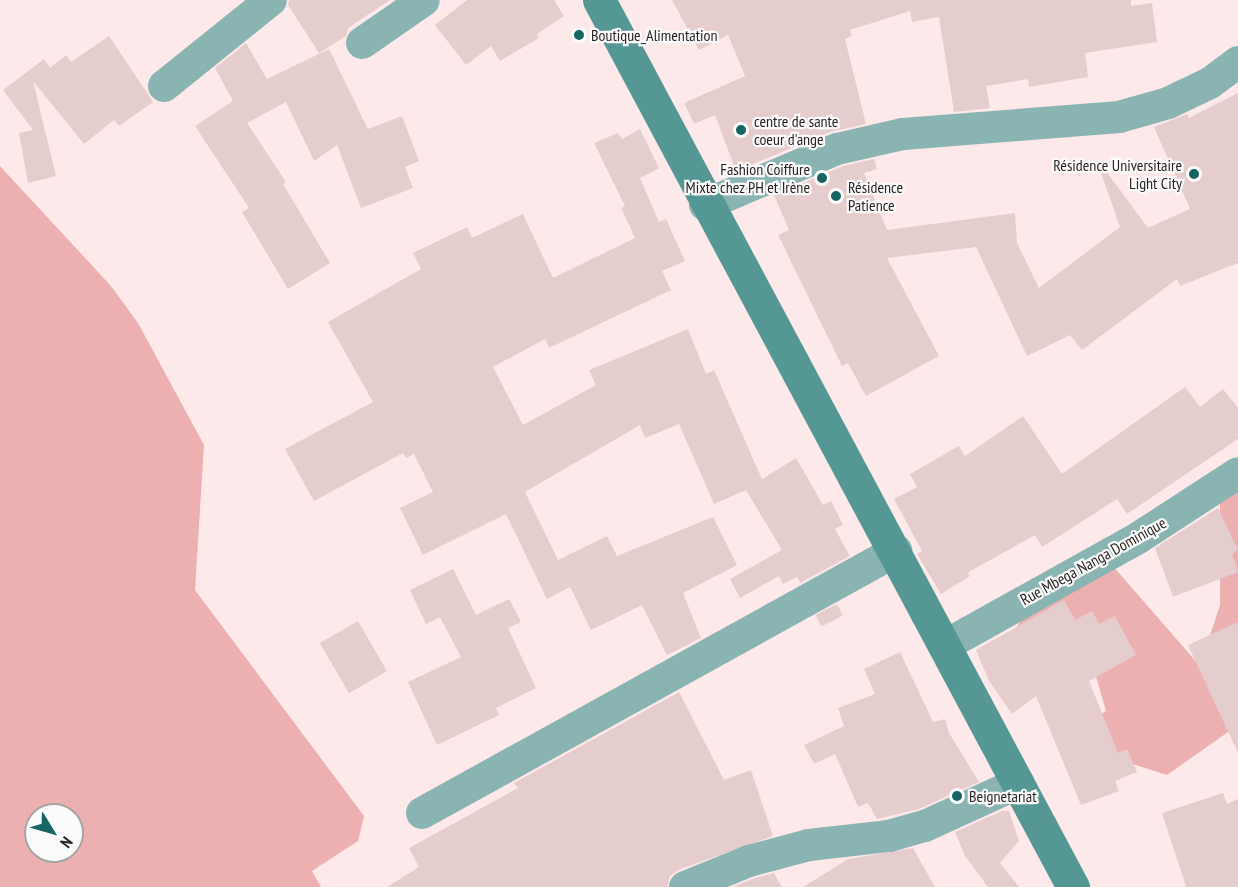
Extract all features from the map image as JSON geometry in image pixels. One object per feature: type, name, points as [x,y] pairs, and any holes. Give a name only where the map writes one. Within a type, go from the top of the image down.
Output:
[{"type":"main road","points":[[599,0],[705,205],[897,551],[1071,886]]},
{"type":"street","points":[[164,86],[271,0]]},
{"type":"street","points":[[362,43],[424,0]]},
{"type":"street","points":[[705,205],[837,149],[903,134],[1119,117],[1168,103],[1210,83],[1238,62]]},
{"type":"street","name":"Rue Mbega Nanga Dominique","points":[[946,645],[1138,538],[1238,473]]},
{"type":"street","points":[[422,813],[897,551]]},
{"type":"street","points":[[685,887],[749,861],[809,845],[889,836],[925,826],[1019,783]]},
{"type":"shaded area","points":[[0,166],[111,286],[138,323],[204,445],[195,590],[364,816],[358,841],[312,871],[321,887],[0,887]]},
{"type":"shaded area","points":[[1238,483],[1238,725],[1167,775],[1057,740],[1106,711],[1088,649],[1003,653],[1033,597],[1105,557],[1200,666],[1220,605],[1220,493]]},
{"type":"building","points":[[289,0],[390,0],[348,28],[346,36],[319,53],[288,5]]},
{"type":"building","points":[[467,0],[554,0],[564,16],[537,34],[539,38],[500,61],[491,46],[466,65],[435,25]]},
{"type":"building","points":[[672,0],[1131,0],[1131,6],[1152,3],[1157,42],[1085,53],[1088,77],[1029,87],[1028,79],[986,86],[990,108],[954,112],[939,17],[912,22],[910,11],[850,30],[852,36],[845,39],[866,124],[830,132],[736,171],[715,115],[694,124],[684,103],[745,76],[728,35],[699,50]]},
{"type":"building","points":[[109,36],[153,102],[119,126],[114,120],[84,144],[33,81],[56,176],[28,183],[19,133],[33,130],[3,90],[44,59],[50,68],[66,55],[71,62]]},
{"type":"building","points":[[246,43],[267,79],[329,49],[368,129],[402,116],[419,161],[405,167],[413,188],[361,208],[337,145],[314,161],[286,102],[247,123],[286,182],[283,184],[330,263],[288,289],[242,212],[249,208],[195,126],[233,101],[215,68]]},
{"type":"building","points":[[1238,93],[1238,263],[1180,286],[1177,279],[1082,350],[1070,335],[1027,356],[976,247],[887,258],[939,356],[866,396],[848,363],[842,366],[778,235],[789,230],[774,195],[843,166],[874,159],[877,169],[864,173],[887,230],[1015,213],[1017,243],[1039,288],[1120,227],[1101,173],[1106,171],[1148,228],[1190,209],[1154,127],[1187,114],[1189,118]]},
{"type":"building","points":[[640,129],[659,168],[640,178],[659,222],[666,219],[685,261],[662,271],[671,290],[549,348],[545,339],[493,367],[523,425],[596,385],[589,370],[688,329],[706,374],[714,370],[762,479],[796,458],[823,505],[831,501],[843,525],[835,529],[850,556],[800,583],[797,577],[783,584],[779,576],[740,598],[730,579],[782,550],[746,490],[714,504],[679,424],[645,438],[640,425],[525,492],[558,560],[607,536],[617,556],[713,517],[737,565],[683,593],[701,638],[667,655],[642,605],[591,630],[570,587],[547,599],[506,514],[423,555],[400,508],[433,492],[414,454],[406,458],[403,453],[314,501],[285,449],[373,402],[328,322],[421,269],[413,253],[467,227],[472,238],[523,214],[553,278],[635,238],[621,208],[625,206],[594,143],[618,133],[622,139]]},
{"type":"building","points":[[1185,387],[1200,407],[1223,389],[1238,408],[1238,439],[1127,514],[1117,499],[1042,547],[1035,535],[967,573],[970,576],[941,594],[917,554],[922,551],[894,499],[917,487],[910,474],[959,446],[965,456],[1023,416],[1062,474]]},
{"type":"building","points":[[1218,508],[1238,550],[1232,554],[1238,572],[1173,597],[1155,548]]},
{"type":"building","points":[[453,569],[476,615],[509,599],[521,622],[508,628],[536,688],[496,708],[499,715],[437,745],[408,682],[461,657],[440,617],[426,624],[410,590]]},
{"type":"building","points":[[1064,600],[1075,620],[1092,611],[1099,624],[1115,616],[1136,655],[1089,681],[1118,753],[1127,749],[1137,772],[1115,781],[1119,791],[1081,805],[1036,696],[1012,714],[989,681],[976,650]]},
{"type":"building","points":[[837,604],[843,616],[822,626],[816,615]]},
{"type":"building","points":[[358,621],[387,671],[349,693],[320,643]]},
{"type":"building","points":[[1238,622],[1238,753],[1188,645]]},
{"type":"building","points":[[900,652],[933,722],[945,719],[949,733],[979,782],[919,809],[877,819],[868,803],[858,807],[835,754],[814,764],[804,745],[844,726],[838,708],[875,694],[864,669]]},
{"type":"building","points":[[679,692],[724,780],[751,770],[773,836],[678,870],[670,876],[667,887],[387,887],[419,867],[409,848],[518,788],[514,783]]},
{"type":"building","points":[[1223,793],[1227,804],[1238,799],[1238,887],[1186,887],[1162,813]]},
{"type":"building","points":[[1002,811],[1009,811],[1019,841],[1000,863],[1019,887],[988,887],[965,856],[955,832]]},
{"type":"building","points":[[913,848],[935,887],[803,887],[848,859]]},
{"type":"building","points":[[774,873],[782,887],[733,887],[755,878]]},
{"type":"place","name":"Boutique_Alimentation","points":[[579,35]]},
{"type":"place","name":"centre de sante coeur d'ange","points":[[741,130]]},
{"type":"place","name":"Résidence Universitaire Light City","points":[[1194,174]]},
{"type":"place","name":"Fashion Coiffure Mixte chez PH et Irène","points":[[822,178]]},
{"type":"place","name":"Résidence Patience","points":[[836,196]]},
{"type":"place","name":"Beignetariat","points":[[957,796]]}]
